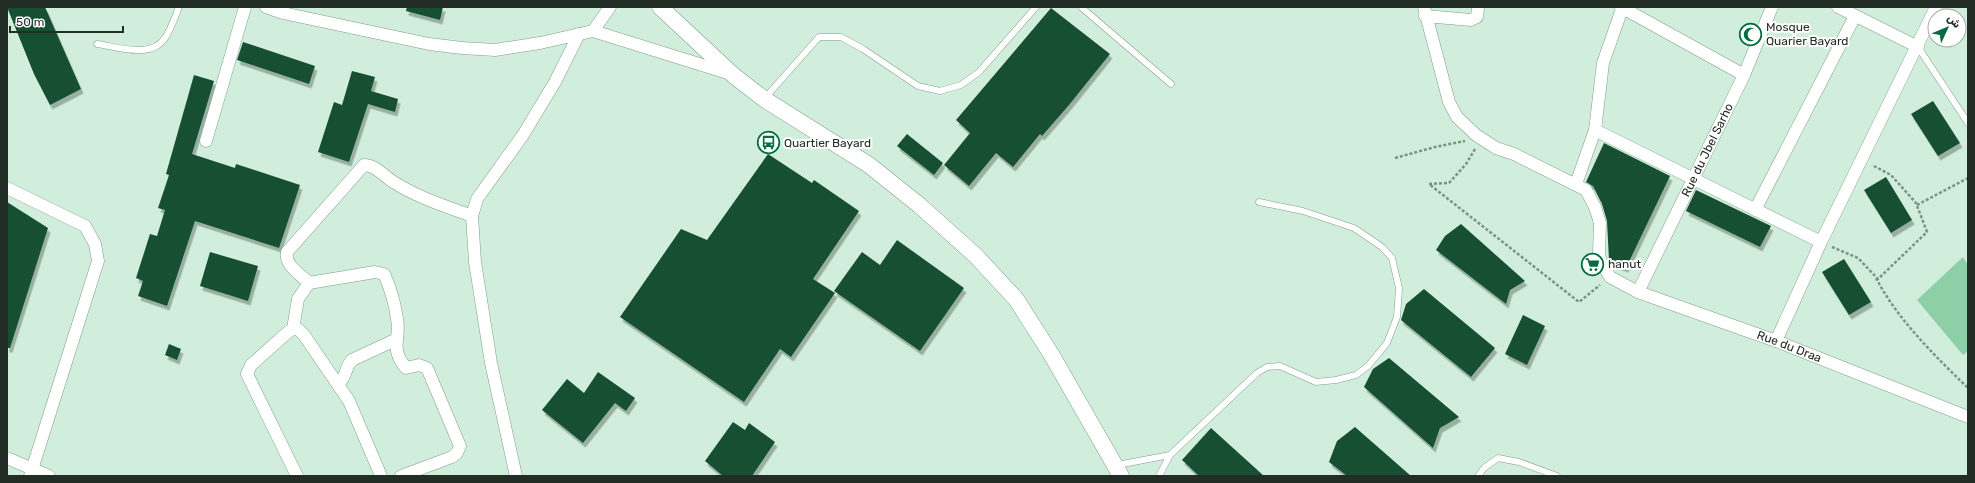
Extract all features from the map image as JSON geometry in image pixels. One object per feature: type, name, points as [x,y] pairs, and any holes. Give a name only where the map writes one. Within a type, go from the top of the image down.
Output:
[{"type":"main road","points":[[660,7],[733,75],[764,99],[869,165],[918,205],[975,255],[1016,299],[1051,354],[1119,471]]},
{"type":"street","points":[[206,141],[245,7]]},
{"type":"street","points":[[266,7],[429,44],[462,48],[495,50],[593,31],[733,75]]},
{"type":"street","points":[[593,31],[610,7]]},
{"type":"street","points":[[1478,7],[1477,17],[1471,20],[1424,12],[1449,102],[1457,117],[1481,138],[1496,148],[1514,154],[1586,190],[1595,207],[1600,223],[1599,254],[1605,270],[1610,277]]},
{"type":"street","name":"Rue du Jbel Sarho","points":[[1638,292],[1744,75],[1772,7]]},
{"type":"street","points":[[1838,7],[1918,46]]},
{"type":"street","points":[[1776,341],[1821,242],[1936,7]]},
{"type":"street","points":[[1576,184],[1595,130],[1603,63],[1621,8],[1673,34],[1744,75]]},
{"type":"street","points":[[1755,210],[1855,16]]},
{"type":"street","points":[[516,476],[491,363],[475,262],[472,216],[478,199],[523,135],[556,82],[579,34]]},
{"type":"street","points":[[1595,130],[1821,242]]},
{"type":"street","points":[[310,283],[292,267],[287,260],[287,252],[364,165],[370,165],[393,182],[414,193],[472,216]]},
{"type":"street","points":[[7,188],[85,226],[95,244],[98,261],[31,472]]},
{"type":"street","points":[[296,476],[247,374],[251,365],[293,329],[298,299],[310,283],[369,273],[384,274],[397,319],[398,333],[395,340],[395,346],[406,368],[419,365],[427,368],[460,446],[457,453],[452,457],[401,476]]},
{"type":"street","name":"Rue du Draa","points":[[1610,277],[1638,292],[1776,341],[1968,417]]},
{"type":"street","points":[[293,329],[298,329],[304,334],[349,401],[381,476]]},
{"type":"street","points":[[338,384],[346,374],[348,364],[352,360],[395,340]]},
{"type":"street","points":[[7,458],[31,472],[49,476]]},
{"type":"lane","points":[[97,44],[146,51],[154,47],[166,37],[179,7]]},
{"type":"lane","points":[[764,99],[820,37],[841,37],[863,49],[918,86],[940,91],[962,86],[979,72],[1036,7]]},
{"type":"lane","points":[[1081,7],[1171,84]]},
{"type":"lane","points":[[1918,46],[1968,123]]},
{"type":"lane","points":[[1159,476],[1170,455],[1257,373],[1267,367],[1280,366],[1316,382],[1336,380],[1356,375],[1368,366],[1387,343],[1397,317],[1400,288],[1392,258],[1382,247],[1354,228],[1303,211],[1259,202]]},
{"type":"lane","points":[[1119,471],[1170,455]]},
{"type":"lane","points":[[1478,476],[1484,468],[1498,458],[1519,462],[1557,476]]},
{"type":"path","points":[[1396,158],[1435,147],[1481,138]]},
{"type":"path","points":[[1481,138],[1466,164],[1449,183],[1429,184],[1579,302],[1610,277]]},
{"type":"path","points":[[1861,160],[1891,175],[1917,205],[1927,232],[1878,279],[1874,276]]},
{"type":"path","points":[[1917,205],[1968,178]]},
{"type":"path","points":[[1821,242],[1858,258],[1874,276],[1888,301],[1948,369],[1968,388]]},
{"type":"green space","points":[[1963,257],[1968,265],[1968,351],[1963,355],[1917,300]]},
{"type":"building","points":[[7,7],[45,7],[81,89],[50,105],[34,74]]},
{"type":"building","points":[[407,7],[443,7],[440,20],[406,11]]},
{"type":"building","points":[[1051,8],[1110,54],[1069,105],[1042,136],[1040,134],[1013,167],[996,153],[969,186],[944,165],[970,133],[956,120]]},
{"type":"building","points":[[243,42],[315,66],[309,84],[237,60]]},
{"type":"building","points":[[352,71],[375,77],[371,91],[398,99],[395,112],[368,104],[349,162],[318,152],[334,102],[342,105]]},
{"type":"building","points":[[194,75],[214,81],[192,154],[235,168],[236,164],[300,185],[279,248],[195,221],[167,306],[138,296],[143,281],[136,278],[150,234],[157,236],[165,210],[158,208],[169,175],[166,174]]},
{"type":"building","points":[[1933,101],[1960,143],[1938,156],[1911,114]]},
{"type":"building","points":[[907,134],[943,163],[934,175],[897,146]]},
{"type":"building","points":[[1604,143],[1670,176],[1626,268],[1610,263],[1607,221],[1602,204],[1593,186],[1586,182]]},
{"type":"building","points":[[768,154],[812,183],[814,180],[859,211],[813,279],[835,293],[791,357],[780,349],[744,402],[620,317],[681,229],[707,240]]},
{"type":"building","points":[[1886,177],[1912,220],[1891,233],[1864,190]]},
{"type":"building","points":[[1696,190],[1771,226],[1760,247],[1686,211]]},
{"type":"building","points":[[7,202],[48,228],[10,348],[7,348]]},
{"type":"building","points":[[1461,224],[1525,281],[1510,290],[1506,304],[1436,250],[1445,236]]},
{"type":"building","points":[[897,240],[964,288],[920,351],[834,291],[862,252],[880,265]]},
{"type":"building","points":[[210,252],[258,266],[248,301],[200,286]]},
{"type":"building","points":[[1844,259],[1871,302],[1849,315],[1822,272]]},
{"type":"building","points":[[1424,289],[1495,348],[1471,377],[1401,320],[1406,304]]},
{"type":"building","points":[[1523,315],[1545,326],[1527,365],[1505,354]]},
{"type":"building","points":[[169,344],[181,349],[177,360],[165,355]]},
{"type":"building","points":[[1389,358],[1459,417],[1440,428],[1433,448],[1364,387],[1373,369]]},
{"type":"building","points":[[598,372],[635,398],[626,411],[615,403],[583,443],[542,410],[567,379],[584,393]]},
{"type":"building","points":[[733,422],[745,430],[749,423],[775,442],[752,476],[723,476],[705,461]]},
{"type":"building","points":[[1355,427],[1411,476],[1347,476],[1329,462],[1337,441]]},
{"type":"building","points":[[1211,428],[1264,476],[1199,476],[1182,460]]},
{"type":"place","name":"Mosque Quarier Bayard","points":[[1751,34]]},
{"type":"place","name":"Quartier Bayard","points":[[768,143]]},
{"type":"place","name":"hanut","points":[[1592,264]]}]
